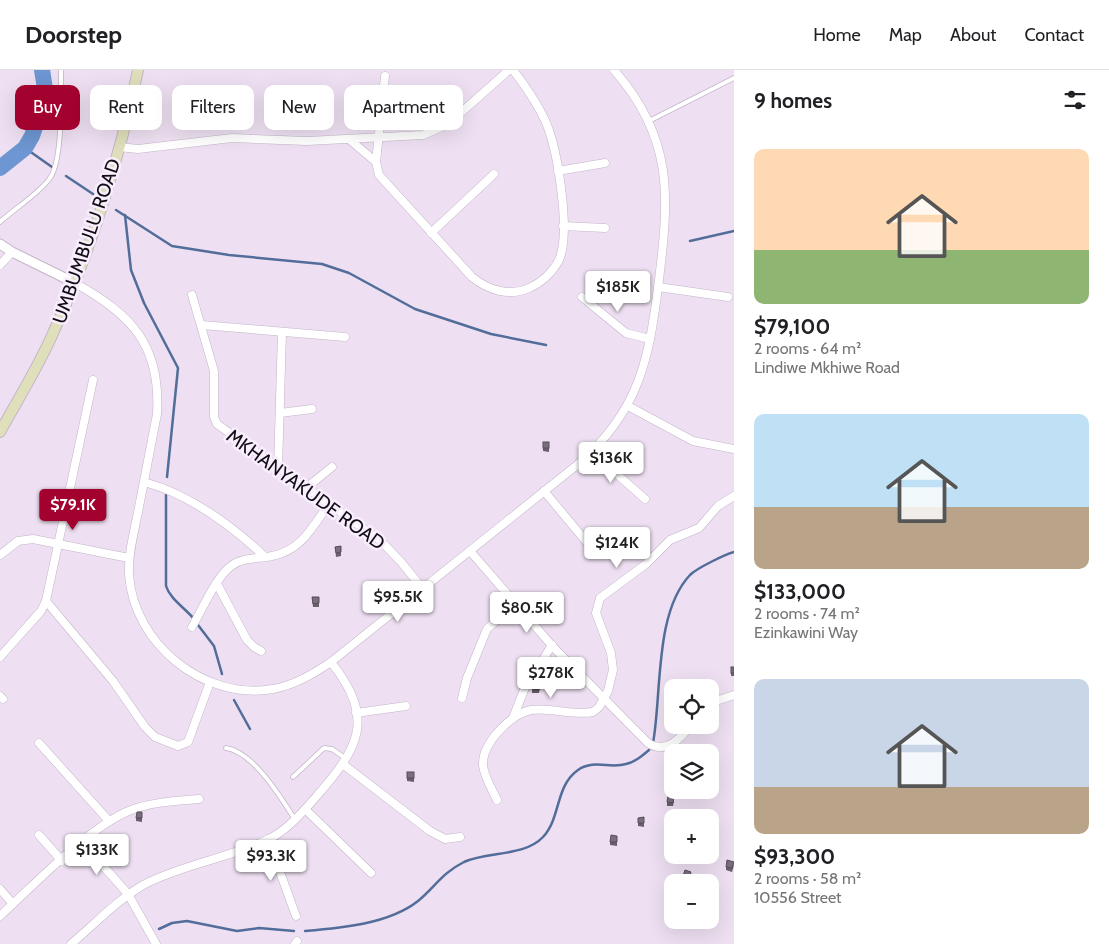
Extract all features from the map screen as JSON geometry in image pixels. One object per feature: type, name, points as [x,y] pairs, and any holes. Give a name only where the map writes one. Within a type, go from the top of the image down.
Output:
[{"type":"main road","name":"UMBUMBULU ROAD","points":[[0,432],[54,333],[75,282],[119,147],[138,70]]},
{"type":"street","points":[[119,147],[138,149],[227,138],[308,142],[380,136],[416,136],[440,129],[509,70]]},
{"type":"street","points":[[386,76],[376,162],[379,175],[431,233],[480,283],[496,290],[514,292],[531,288],[555,267],[562,250],[563,226],[558,170],[543,116],[526,86],[513,70]]},
{"type":"street","points":[[0,244],[12,252],[75,282],[115,307],[137,331],[151,358],[157,383],[157,405],[129,558],[132,592],[148,630],[172,659],[210,682],[235,689],[273,689],[307,678],[331,662],[423,589],[592,452],[628,406],[640,379],[650,339],[658,287],[667,200],[661,156],[648,121],[633,93],[614,70]]},
{"type":"street","points":[[350,140],[376,162]]},
{"type":"street","points":[[558,170],[605,163]]},
{"type":"street","points":[[431,233],[494,174]]},
{"type":"street","points":[[563,226],[605,228]]},
{"type":"street","points":[[0,265],[12,252]]},
{"type":"street","points":[[658,287],[728,297]]},
{"type":"street","name":"MKHANYAKUDE ROAD","points":[[192,295],[214,370],[215,422],[381,541],[402,562],[423,589]]},
{"type":"street","points":[[582,297],[619,329],[631,335],[650,339]]},
{"type":"street","points":[[202,325],[345,337]]},
{"type":"street","points":[[278,468],[282,332]]},
{"type":"street","points":[[0,657],[40,611],[46,601],[92,380]]},
{"type":"street","points":[[628,406],[693,441],[734,449]]},
{"type":"street","points":[[280,414],[312,409]]},
{"type":"street","points":[[592,452],[646,498]]},
{"type":"street","points":[[306,488],[332,467]]},
{"type":"street","points":[[144,482],[183,496],[245,539],[265,557]]},
{"type":"street","points":[[544,491],[594,551]]},
{"type":"street","points":[[513,718],[531,710],[592,712],[599,707],[611,686],[613,670],[611,653],[596,613],[600,598],[646,564],[670,540],[699,528],[718,506],[734,496]]},
{"type":"street","points":[[192,627],[217,584],[234,564],[243,560],[281,554],[296,547],[329,504]]},
{"type":"street","points":[[0,555],[12,544],[25,540],[59,543],[129,558]]},
{"type":"street","points":[[470,551],[552,645],[603,700],[648,743],[655,747],[674,743],[682,734]]},
{"type":"street","points":[[217,584],[247,640],[261,651]]},
{"type":"street","points":[[46,601],[113,681],[145,727],[155,737],[178,746],[188,742],[210,682]]},
{"type":"street","points":[[462,698],[467,678],[487,629],[516,604]]},
{"type":"street","points":[[497,800],[484,770],[485,754],[493,740],[513,718],[524,690],[552,645]]},
{"type":"street","points":[[71,944],[128,894],[146,883],[230,855],[268,840],[305,809],[345,762],[356,733],[356,713],[348,685],[331,662]]},
{"type":"street","points":[[719,700],[734,695]]},
{"type":"street","points":[[356,713],[406,706]]},
{"type":"street","points":[[39,743],[109,821]]},
{"type":"street","points":[[345,762],[430,831],[445,839],[460,838]]},
{"type":"street","points":[[0,916],[82,842],[109,821],[130,810],[153,804],[199,799]]},
{"type":"street","points":[[305,809],[371,873]]},
{"type":"street","points":[[39,836],[62,861]]},
{"type":"street","points":[[268,840],[296,916]]},
{"type":"street","points":[[82,842],[128,894],[156,944]]},
{"type":"street","points":[[0,889],[13,904]]},
{"type":"lane","points":[[0,222],[42,187],[54,171],[57,152],[61,70]]},
{"type":"lane","points":[[648,121],[734,78]]},
{"type":"lane","points":[[226,748],[243,754],[269,782],[294,818]]},
{"type":"lane","points":[[293,777],[324,748],[332,749],[345,762]]},
{"type":"building","points":[[543,442],[549,442],[549,448],[543,448]]},
{"type":"building","points":[[341,546],[341,552],[336,553],[335,547]]},
{"type":"building","points":[[312,597],[319,597],[319,603],[313,604]]},
{"type":"building","points":[[731,667],[734,667],[734,673],[731,673]]},
{"type":"building","points":[[533,683],[540,684],[539,690],[532,689]]},
{"type":"building","points":[[407,772],[414,772],[414,778],[407,778]]},
{"type":"building","points":[[668,799],[674,799],[673,803],[667,802]]},
{"type":"building","points":[[137,812],[142,812],[142,818],[136,818]]},
{"type":"building","points":[[644,817],[644,823],[638,823],[638,818]]},
{"type":"building","points":[[611,835],[617,836],[617,842],[610,842]]},
{"type":"building","points":[[727,860],[734,862],[732,868],[726,867]]},
{"type":"building","points":[[685,870],[691,872],[690,874],[684,874]]},
{"type":"waterway","points":[[0,168],[25,148],[32,136],[46,95],[42,70]]},
{"type":"waterway","points":[[25,148],[52,167]]},
{"type":"waterway","points":[[66,176],[93,194]]},
{"type":"waterway","points":[[116,210],[172,246],[229,255],[322,264],[349,273],[415,309],[491,334],[546,345]]},
{"type":"waterway","points":[[125,215],[131,270],[144,303],[178,368],[167,477]]},
{"type":"waterway","points":[[690,241],[734,231]]},
{"type":"waterway","points":[[166,495],[166,586],[174,599],[194,619]]},
{"type":"waterway","points":[[653,743],[661,655],[670,611],[678,591],[693,572],[734,552]]},
{"type":"waterway","points":[[198,625],[214,646],[222,674]]},
{"type":"waterway","points":[[234,700],[250,729]]},
{"type":"waterway","points":[[305,931],[364,924],[393,915],[418,901],[444,875],[456,866],[484,856],[526,848],[543,837],[549,829],[565,785],[578,770],[590,765],[614,766],[626,764],[641,757],[649,750]]},
{"type":"waterway","points":[[159,929],[172,923],[187,921],[237,931],[259,928],[294,931]]}]
